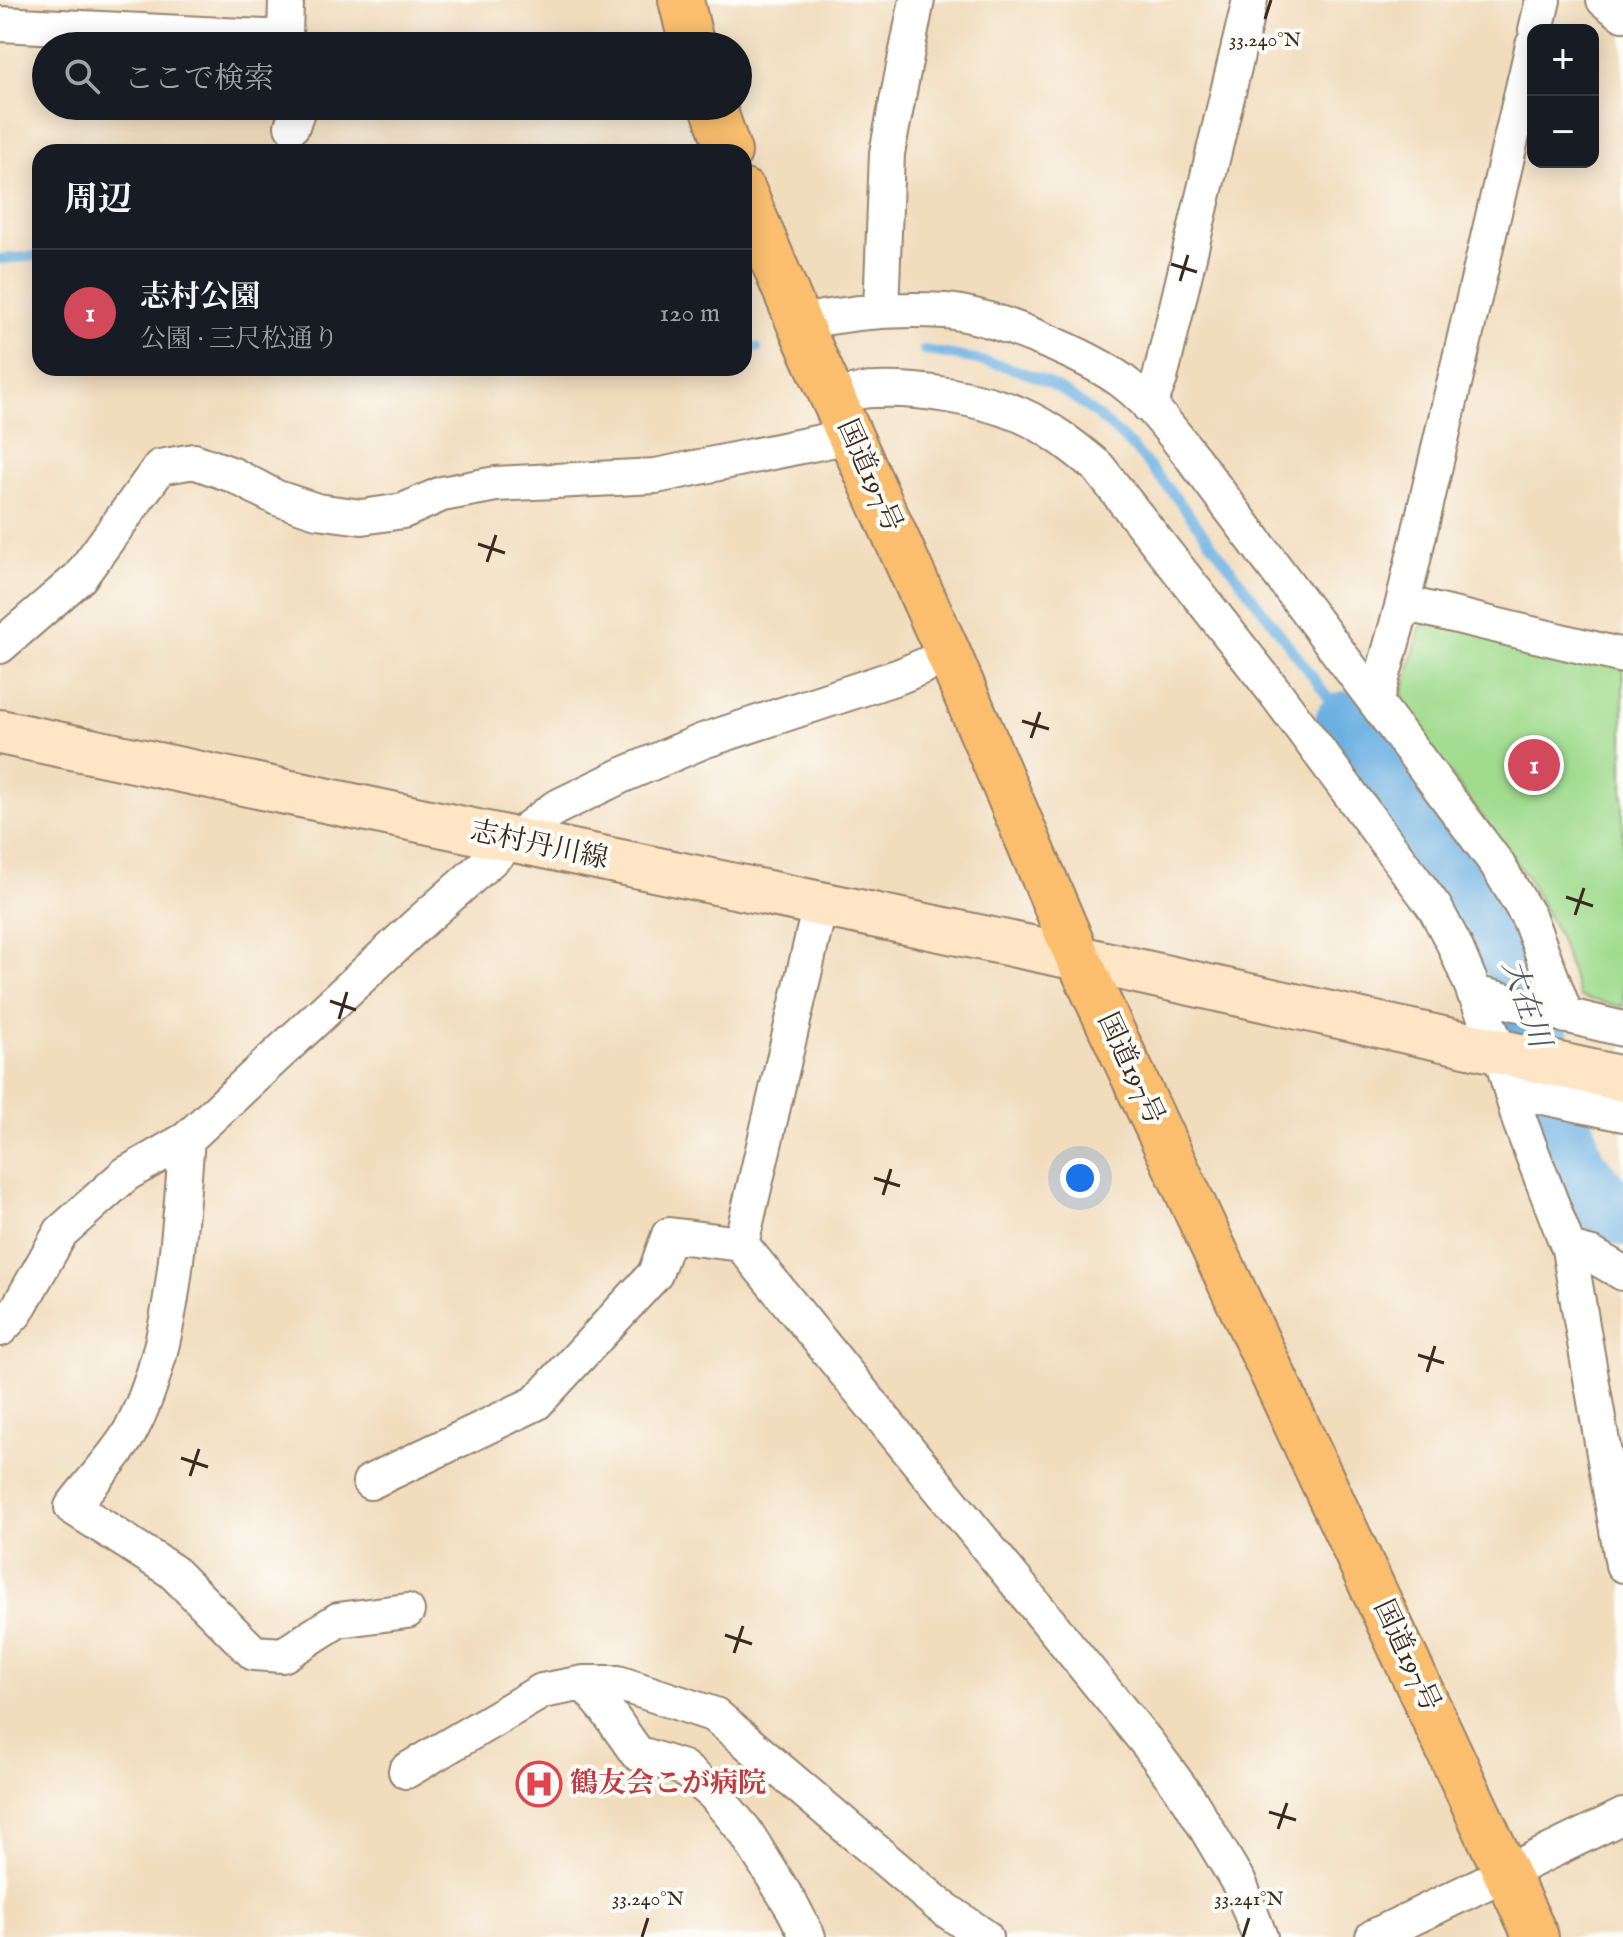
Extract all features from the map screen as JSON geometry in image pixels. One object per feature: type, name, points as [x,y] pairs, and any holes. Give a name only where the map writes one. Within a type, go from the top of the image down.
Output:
[{"type":"highway","points":[[681,0],[689,32]]},
{"type":"highway","points":[[718,120],[726,144]]},
{"type":"highway","name":"国道197号","points":[[752,211],[799,323],[949,655],[1078,958],[1536,1937]]},
{"type":"street","points":[[286,0],[288,32]]},
{"type":"street","points":[[881,311],[887,153],[917,0]]},
{"type":"street","points":[[1149,406],[1160,378],[1250,0]]},
{"type":"street","points":[[1537,24],[1543,0]]},
{"type":"street","points":[[1604,0],[1623,14]]},
{"type":"street","points":[[0,24],[128,32]]},
{"type":"street","points":[[1376,700],[1403,603],[1527,71]]},
{"type":"street","points":[[799,323],[837,314],[949,311],[1041,339],[1126,384],[1192,457],[1497,864],[1529,918],[1559,1014]]},
{"type":"street","points":[[832,397],[873,390],[909,391],[974,401],[1020,415],[1062,437],[1098,467],[1274,691],[1435,908],[1488,997],[1514,1073],[1520,1122],[1569,1249],[1623,1565]]},
{"type":"street","points":[[0,646],[80,577],[160,467],[194,461],[233,475],[277,498],[317,511],[362,517],[403,511],[442,494],[496,484],[656,476],[850,436]]},
{"type":"street","points":[[1403,603],[1623,656]]},
{"type":"street","points":[[0,1329],[16,1312],[61,1232],[126,1174],[187,1139],[416,926],[513,840],[555,808],[703,741],[900,676],[949,655]]},
{"type":"street","name":"志村丹川線","points":[[0,732],[1078,958],[1514,1073],[1574,1086],[1623,1079]]},
{"type":"street","points":[[741,1244],[820,905]]},
{"type":"street","points":[[1488,997],[1623,1029]]},
{"type":"street","points":[[1574,1086],[1623,1114]]},
{"type":"street","points":[[187,1139],[178,1243],[162,1348],[132,1430],[72,1507],[172,1571],[254,1653],[283,1655],[338,1620],[407,1611]]},
{"type":"street","points":[[370,1482],[536,1403],[655,1274],[669,1235],[741,1244],[1148,1744],[1190,1801],[1240,1885],[1260,1937]]},
{"type":"street","points":[[1569,1249],[1592,1255],[1623,1273]]},
{"type":"street","points":[[406,1771],[542,1691],[584,1683],[618,1683],[715,1715],[939,1905],[985,1937]]},
{"type":"street","points":[[584,1683],[637,1753],[683,1768],[714,1794],[745,1831],[808,1937]]},
{"type":"street","points":[[1373,1937],[1623,1816]]},
{"type":"green space","points":[[1432,617],[1623,661],[1623,1007],[1580,997],[1558,934],[1527,877],[1407,716],[1402,697],[1421,625]]},
{"type":"waterway","points":[[0,259],[32,257]]},
{"type":"waterway","points":[[752,348],[757,348]]},
{"type":"waterway","points":[[924,350],[1026,373],[1058,388],[1106,423],[1146,462],[1182,505],[1346,722]]},
{"type":"waterway","name":"大在川","points":[[1346,722],[1518,966],[1574,1166],[1605,1204],[1623,1215]]},
{"type":"place","name":"志村公園","points":[[1534,765]]},
{"type":"place","name":"鶴友会こが病院","points":[[539,1784]]}]
